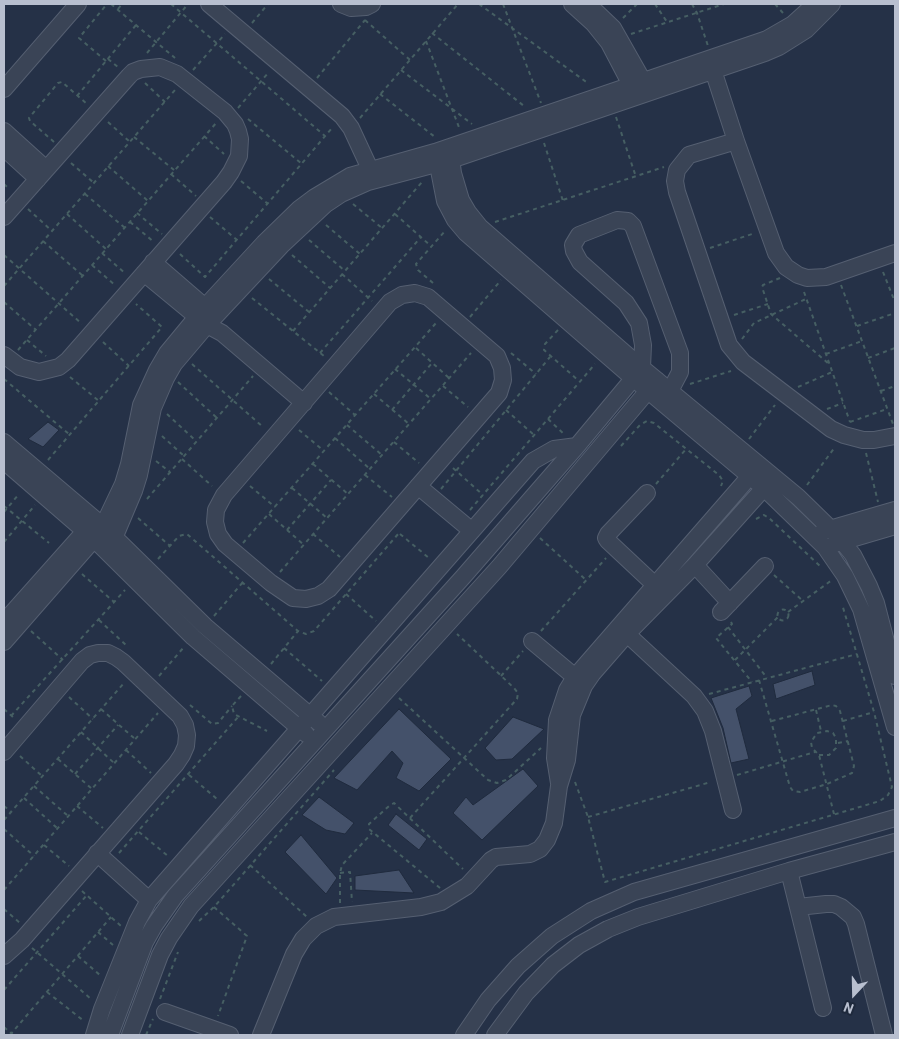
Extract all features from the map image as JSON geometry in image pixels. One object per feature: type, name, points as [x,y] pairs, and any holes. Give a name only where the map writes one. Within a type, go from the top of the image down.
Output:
[{"type":"street","points":[[4,89],[78,4]]},
{"type":"street","points":[[209,4],[309,87],[347,122],[370,170]]},
{"type":"street","points":[[341,4],[351,8],[368,10]]},
{"type":"street","points":[[576,4],[616,33],[637,83]]},
{"type":"street","points":[[576,4],[609,43],[637,83]]},
{"type":"street","points":[[109,531],[134,491],[155,403],[169,373],[206,316],[264,243],[299,208],[350,176],[447,153],[486,135],[607,100],[713,64],[780,32],[804,15],[815,4]]},
{"type":"street","points":[[607,100],[637,83],[765,53],[779,47],[806,30],[832,4]]},
{"type":"street","points":[[713,64],[736,141],[780,261],[796,274],[816,278],[836,274],[895,253]]},
{"type":"street","points":[[4,217],[96,112],[137,71],[160,67],[169,70],[185,79],[235,124],[240,139],[239,156],[233,168],[203,206],[68,360],[59,367],[49,371],[29,371],[7,358]]},
{"type":"street","points":[[109,531],[123,484],[141,405],[148,387],[167,354],[206,316],[241,289],[313,214],[342,194],[368,182],[541,120]]},
{"type":"street","points":[[4,131],[42,174]]},
{"type":"street","points":[[736,141],[689,155],[677,170],[675,181],[676,192],[726,339],[738,357],[831,429],[863,440],[895,436]]},
{"type":"street","points":[[4,148],[42,174]]},
{"type":"street","points":[[447,153],[445,201],[455,220],[475,232],[638,373],[764,488],[825,547],[845,576],[860,608],[895,727]]},
{"type":"street","points":[[447,153],[456,186],[475,232],[510,270],[566,320],[604,352],[638,373]]},
{"type":"street","points":[[100,1033],[142,950],[164,911],[175,896],[463,577],[638,373],[643,352],[642,336],[638,324],[626,303],[580,262],[573,246],[579,235],[617,220],[628,221],[636,233],[680,353],[680,372],[670,391]]},
{"type":"street","points":[[152,264],[222,333],[304,402]]},
{"type":"street","points":[[415,293],[428,297],[446,312],[497,356],[502,368],[503,380],[499,392],[500,405],[479,417],[333,583],[318,596],[306,600],[293,598],[270,583],[225,544],[218,534],[215,522],[216,510],[224,496],[390,302],[402,295],[415,293]]},
{"type":"street","points":[[652,386],[670,391],[798,497],[842,541],[853,555],[870,586],[895,675]]},
{"type":"street","points":[[130,1035],[160,955],[191,906],[530,530],[652,386]]},
{"type":"street","points":[[4,442],[33,477],[89,535],[136,573],[256,680],[314,742]]},
{"type":"street","points":[[100,1033],[102,1009],[124,954],[149,900],[439,567],[466,526],[489,500],[533,461],[554,449],[577,446]]},
{"type":"street","points":[[4,461],[33,477]]},
{"type":"street","points":[[559,786],[555,735],[557,720],[561,705],[575,677],[750,476]]},
{"type":"street","points":[[418,486],[466,526]]},
{"type":"street","points":[[261,1035],[294,954],[316,926],[328,919],[347,915],[421,907],[442,902],[474,879],[496,857],[530,854],[540,849],[548,840],[554,823],[559,786],[567,760],[572,715],[577,700],[593,673],[627,634],[695,565],[764,488]]},
{"type":"street","points":[[651,490],[606,538],[608,542],[655,585]]},
{"type":"street","points":[[49,494],[109,531],[136,573]]},
{"type":"street","points":[[813,534],[888,512]]},
{"type":"street","points":[[825,547],[895,526]]},
{"type":"street","points":[[4,642],[72,565],[89,535]]},
{"type":"street","points":[[4,622],[89,535]]},
{"type":"street","points":[[695,565],[726,607],[765,566]]},
{"type":"street","points":[[627,634],[700,702],[710,720],[733,810]]},
{"type":"street","points":[[532,641],[575,677]]},
{"type":"street","points":[[4,956],[26,935],[160,782],[182,769],[182,755],[186,746],[187,735],[185,725],[180,716],[134,672],[116,657],[108,653],[98,653],[68,665],[58,688],[6,749]]},
{"type":"street","points":[[256,680],[311,715],[326,729]]},
{"type":"street","points":[[464,1035],[488,1000],[518,966],[552,936],[591,911],[634,892],[895,818]]},
{"type":"street","points":[[494,1035],[513,1008],[539,979],[566,954],[593,936],[638,917],[789,871],[895,842]]},
{"type":"street","points":[[97,853],[149,900]]},
{"type":"street","points":[[789,871],[823,1008]]},
{"type":"street","points":[[798,907],[834,904],[848,911],[853,917],[884,1035]]},
{"type":"street","points":[[159,1010],[230,1035]]},
{"type":"path","points":[[106,4],[79,38],[106,61]]},
{"type":"path","points":[[118,9],[122,4]]},
{"type":"path","points":[[171,4],[325,136]]},
{"type":"path","points":[[165,102],[137,71],[144,57],[188,4]]},
{"type":"path","points":[[4,286],[217,43],[238,29],[268,4]]},
{"type":"path","points":[[102,253],[205,277],[325,136],[347,122],[380,94],[458,4]]},
{"type":"path","points":[[479,4],[607,100],[636,177]]},
{"type":"path","points":[[503,4],[541,120],[563,200]]},
{"type":"path","points":[[616,33],[637,4]]},
{"type":"path","points":[[655,4],[667,22]]},
{"type":"path","points":[[692,4],[697,13],[713,64]]},
{"type":"path","points":[[616,33],[667,22],[724,4]]},
{"type":"path","points":[[309,87],[368,10],[410,60]]},
{"type":"path","points":[[77,96],[136,25]]},
{"type":"path","points":[[432,34],[541,120]]},
{"type":"path","points":[[293,331],[447,153],[452,108],[426,41]]},
{"type":"path","points":[[7,358],[36,330],[204,136],[261,81],[278,61]]},
{"type":"path","points":[[401,70],[486,135]]},
{"type":"path","points":[[94,183],[30,121],[30,118],[59,82],[130,142]]},
{"type":"path","points":[[380,94],[447,153]]},
{"type":"path","points":[[204,136],[268,204]]},
{"type":"path","points":[[134,137],[174,170]]},
{"type":"path","points":[[475,232],[563,200],[683,161]]},
{"type":"path","points":[[108,166],[148,201]]},
{"type":"path","points":[[171,174],[237,240]]},
{"type":"path","points":[[84,194],[125,228]]},
{"type":"path","points":[[342,194],[382,228]]},
{"type":"path","points":[[18,201],[52,231]]},
{"type":"path","points":[[4,512],[162,327],[152,264],[137,213]]},
{"type":"path","points":[[67,214],[106,249]]},
{"type":"path","points":[[313,214],[360,254]]},
{"type":"path","points":[[395,214],[432,246]]},
{"type":"path","points":[[433,284],[418,270],[416,264],[455,220]]},
{"type":"path","points":[[130,222],[152,264]]},
{"type":"path","points":[[697,253],[767,228]]},
{"type":"path","points":[[297,230],[345,271]]},
{"type":"path","points":[[320,353],[421,237]]},
{"type":"path","points":[[43,241],[82,276]]},
{"type":"path","points":[[281,246],[330,288]]},
{"type":"path","points":[[4,254],[129,366]]},
{"type":"path","points":[[878,259],[895,302]]},
{"type":"path","points":[[92,265],[152,264]]},
{"type":"path","points":[[258,270],[309,312]]},
{"type":"path","points":[[462,326],[510,270]]},
{"type":"path","points":[[342,274],[384,310]]},
{"type":"path","points":[[830,365],[771,314],[762,287],[763,284],[796,274],[806,299],[830,365],[850,422],[887,409]]},
{"type":"path","points":[[836,274],[895,430]]},
{"type":"path","points":[[241,289],[335,366]]},
{"type":"path","points":[[670,391],[736,369],[738,357],[754,323],[806,299]]},
{"type":"path","points":[[4,302],[36,330]]},
{"type":"path","points":[[720,320],[768,304]]},
{"type":"path","points":[[235,552],[446,312]]},
{"type":"path","points":[[856,327],[895,313]]},
{"type":"path","points":[[566,320],[544,347],[550,357],[579,381]]},
{"type":"path","points":[[826,354],[862,341]]},
{"type":"path","points":[[270,583],[481,342]]},
{"type":"path","points":[[415,347],[449,378]]},
{"type":"path","points":[[868,358],[895,348]]},
{"type":"path","points":[[510,351],[536,374]]},
{"type":"path","points":[[466,526],[489,500],[534,435],[604,352]]},
{"type":"path","points":[[182,355],[274,437]]},
{"type":"path","points":[[433,498],[456,471],[500,405],[536,374],[550,357]]},
{"type":"path","points":[[392,410],[432,363]]},
{"type":"path","points":[[146,500],[261,366]]},
{"type":"path","points":[[395,370],[431,399]]},
{"type":"path","points":[[169,373],[217,418]]},
{"type":"path","points":[[4,379],[70,435]]},
{"type":"path","points":[[320,384],[355,415]]},
{"type":"path","points":[[443,386],[479,417]]},
{"type":"path","points":[[880,391],[895,386]]},
{"type":"path","points":[[374,394],[409,424]]},
{"type":"path","points":[[155,403],[196,441]]},
{"type":"path","points":[[500,405],[534,435]]},
{"type":"path","points":[[548,419],[577,446]]},
{"type":"path","points":[[288,420],[324,451]]},
{"type":"path","points":[[621,446],[640,424],[647,421],[654,422],[719,475],[722,481],[721,487]]},
{"type":"path","points":[[149,425],[224,496]]},
{"type":"path","points":[[347,425],[382,455]]},
{"type":"path","points":[[798,497],[844,435]]},
{"type":"path","points":[[335,438],[370,469]]},
{"type":"path","points":[[863,440],[888,512]]},
{"type":"path","points":[[394,442],[430,472]]},
{"type":"path","points":[[651,490],[687,448]]},
{"type":"path","points":[[144,451],[170,472]]},
{"type":"path","points":[[442,459],[489,500]]},
{"type":"path","points":[[313,464],[348,494]]},
{"type":"path","points":[[365,475],[402,505]]},
{"type":"path","points":[[240,477],[275,507]]},
{"type":"path","points":[[287,530],[331,480]]},
{"type":"path","points":[[292,488],[327,518]]},
{"type":"path","points":[[4,542],[21,521],[49,494]]},
{"type":"path","points":[[4,506],[49,543]]},
{"type":"path","points":[[134,514],[170,546]]},
{"type":"path","points":[[269,514],[304,545]]},
{"type":"path","points":[[752,522],[764,515],[769,518],[824,569]]},
{"type":"path","points":[[387,522],[439,567]]},
{"type":"path","points":[[530,530],[586,580]]},
{"type":"path","points":[[313,534],[349,565]]},
{"type":"path","points":[[4,535],[7,538]]},
{"type":"path","points":[[501,676],[615,548]]},
{"type":"path","points":[[72,565],[114,602]]},
{"type":"path","points":[[765,566],[803,601]]},
{"type":"path","points":[[12,716],[68,665],[98,619],[114,602],[136,573]]},
{"type":"path","points":[[828,574],[836,586]]},
{"type":"path","points":[[778,617],[785,620],[788,612],[832,579]]},
{"type":"path","points":[[149,687],[243,582]]},
{"type":"path","points":[[333,583],[385,630]]},
{"type":"path","points":[[567,760],[588,817],[605,882],[880,801],[888,795],[892,787],[874,712],[841,601]]},
{"type":"path","points":[[726,607],[732,624],[716,638],[752,682]]},
{"type":"path","points":[[735,660],[778,617],[780,611],[786,610],[788,612]]},
{"type":"path","points":[[98,619],[132,651]]},
{"type":"path","points":[[21,622],[68,665]]},
{"type":"path","points":[[410,818],[517,699],[518,693],[446,624]]},
{"type":"path","points":[[728,627],[767,678]]},
{"type":"path","points":[[188,703],[212,724],[218,723],[298,631]]},
{"type":"path","points":[[284,648],[333,690]]},
{"type":"path","points":[[700,702],[714,692],[857,654]]},
{"type":"path","points":[[4,820],[134,672]]},
{"type":"path","points":[[759,680],[790,787],[795,792],[827,784],[849,776],[854,771],[843,721],[840,711],[836,706],[832,705],[772,721]]},
{"type":"path","points":[[58,688],[93,719]]},
{"type":"path","points":[[388,688],[488,780],[497,783],[506,780],[555,735]]},
{"type":"path","points":[[4,890],[166,703]]},
{"type":"path","points":[[232,706],[232,712],[238,717],[267,732]]},
{"type":"path","points":[[102,709],[135,740]]},
{"type":"path","points":[[816,710],[822,731]]},
{"type":"path","points":[[843,721],[874,712]]},
{"type":"path","points":[[110,865],[139,831],[182,769],[238,717]]},
{"type":"path","points":[[75,774],[118,725]]},
{"type":"path","points":[[822,731],[833,733],[837,744],[833,752],[824,756],[819,755],[812,748],[813,737],[822,731]]},
{"type":"path","points":[[81,732],[114,763]]},
{"type":"path","points":[[837,744],[848,741]]},
{"type":"path","points":[[6,749],[42,776]]},
{"type":"path","points":[[126,750],[160,782]]},
{"type":"path","points":[[588,817],[815,752]]},
{"type":"path","points":[[819,755],[834,814]]},
{"type":"path","points":[[58,758],[92,789]]},
{"type":"path","points":[[182,769],[228,809]]},
{"type":"path","points":[[197,922],[214,907],[334,771]]},
{"type":"path","points":[[34,786],[68,816]]},
{"type":"path","points":[[23,798],[58,828]]},
{"type":"path","points":[[451,897],[369,829],[370,824],[389,806],[394,803],[474,879]]},
{"type":"path","points":[[4,806],[11,812]]},
{"type":"path","points":[[76,806],[112,836]]},
{"type":"path","points":[[126,820],[179,866]]},
{"type":"path","points":[[4,829],[34,856]]},
{"type":"path","points":[[347,915],[340,873],[342,865],[372,833]]},
{"type":"path","points":[[44,844],[75,878],[86,895],[132,936]]},
{"type":"path","points":[[238,854],[316,926]]},
{"type":"path","points":[[340,873],[350,872],[347,915]]},
{"type":"path","points":[[4,990],[86,895]]},
{"type":"path","points":[[213,1029],[247,936],[214,907]]},
{"type":"path","points":[[4,909],[26,935],[37,952],[102,1009]]},
{"type":"path","points":[[4,1027],[11,1035],[111,918]]},
{"type":"path","points":[[98,932],[124,954]]},
{"type":"path","points":[[146,1035],[159,1010],[180,949]]},
{"type":"path","points":[[78,956],[112,985]]},
{"type":"path","points":[[47,992],[100,1033]]},
{"type":"building","points":[[48,422],[59,430],[43,447],[28,439]]},
{"type":"building","points":[[812,671],[815,685],[776,699],[773,684]]},
{"type":"building","points":[[749,686],[752,696],[736,709],[749,759],[731,763],[723,728],[711,698]]},
{"type":"building","points":[[399,709],[451,759],[419,791],[396,778],[403,763],[392,751],[357,790],[334,778]]},
{"type":"building","points":[[513,717],[544,729],[512,759],[496,760],[485,748]]},
{"type":"building","points":[[523,769],[538,786],[482,840],[453,813],[466,797],[473,805]]},
{"type":"building","points":[[319,797],[354,823],[345,834],[326,830],[302,815]]},
{"type":"building","points":[[396,814],[427,839],[419,850],[388,825]]},
{"type":"building","points":[[301,835],[337,878],[326,894],[285,852]]},
{"type":"building","points":[[399,870],[414,893],[355,890],[355,876]]}]
